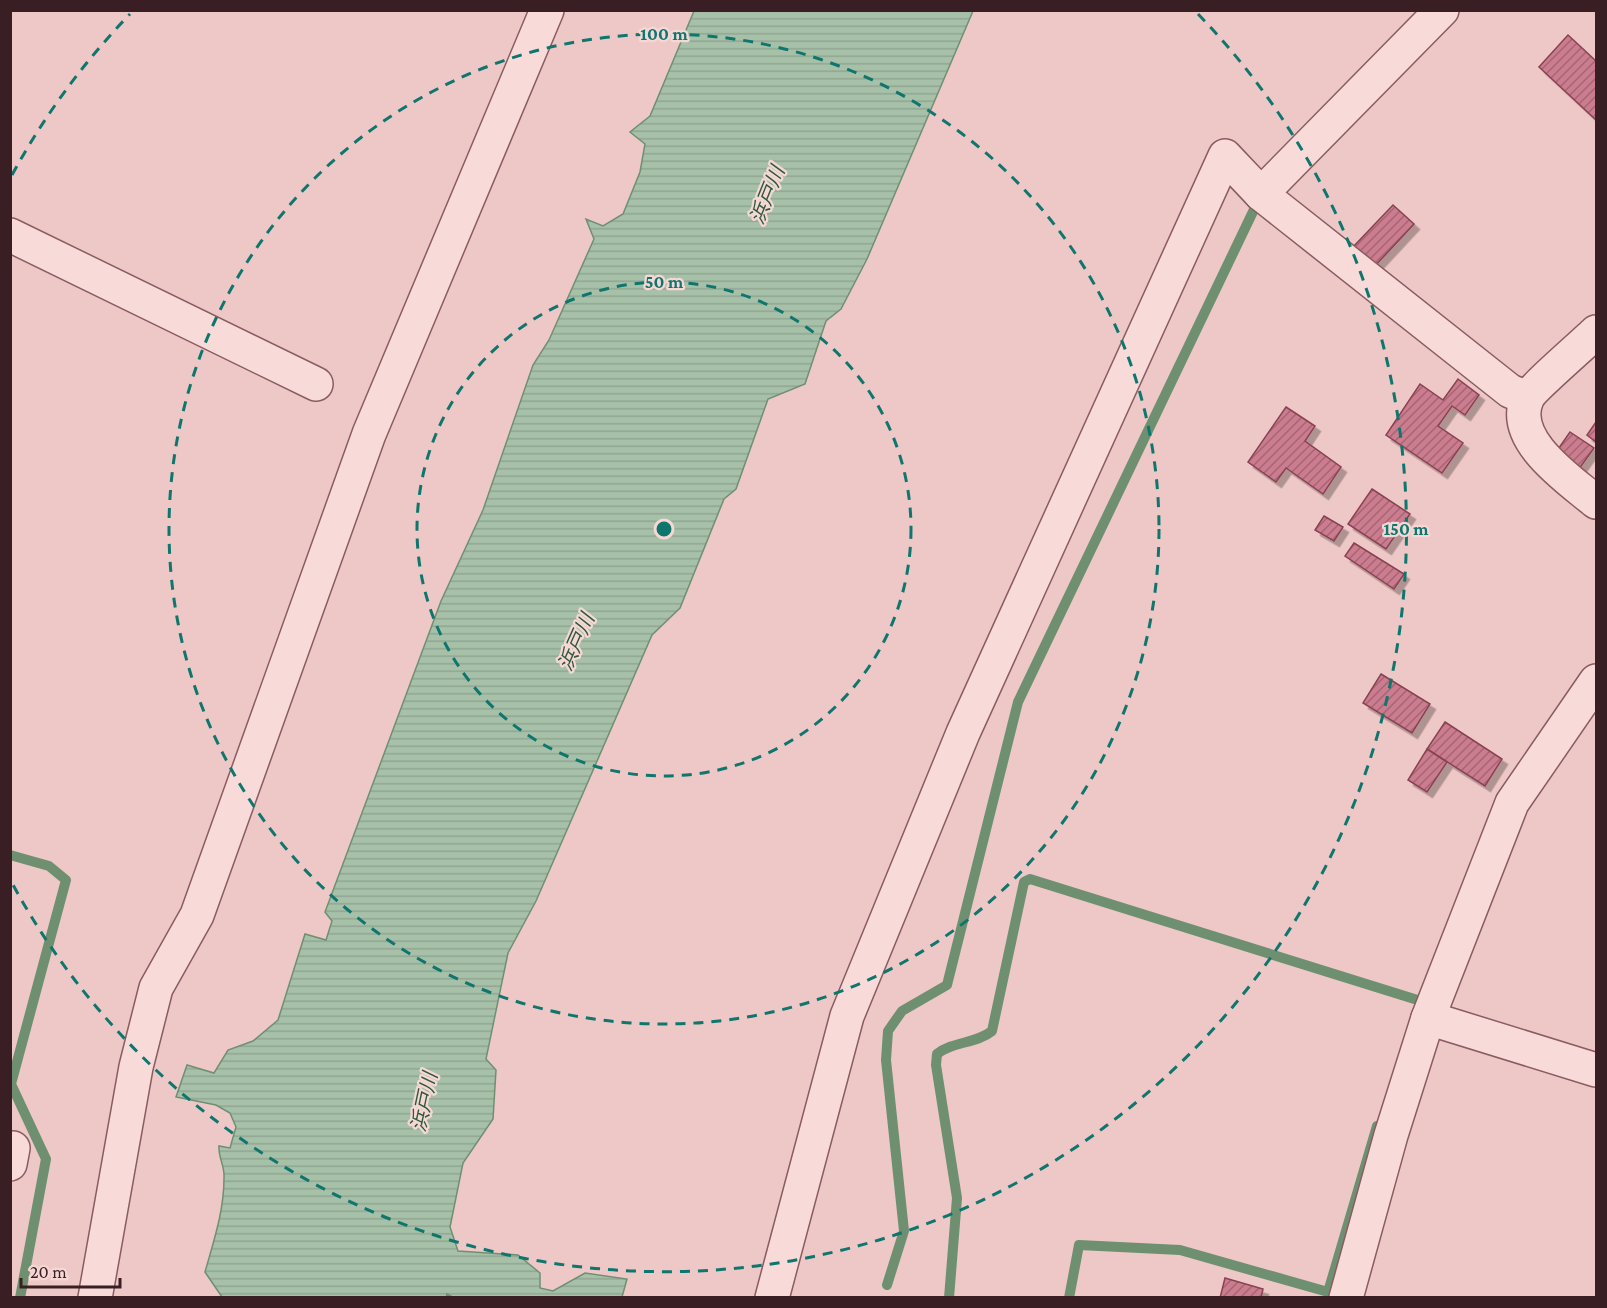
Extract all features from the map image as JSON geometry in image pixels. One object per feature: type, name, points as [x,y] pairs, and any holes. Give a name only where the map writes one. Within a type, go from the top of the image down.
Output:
[{"type":"street","points":[[95,1298],[136,1067],[156,988],[197,915],[369,434],[547,10]]},
{"type":"street","points":[[1254,186],[1442,10]]},
{"type":"street","points":[[772,1298],[847,1016],[963,733],[1224,156],[1254,186],[1510,391],[1527,398]]},
{"type":"street","points":[[10,235],[316,384]]},
{"type":"street","points":[[1596,332],[1527,398],[1523,419],[1538,453],[1596,502]]},
{"type":"street","points":[[1346,1298],[1391,1136],[1428,1018],[1512,803],[1596,681]]},
{"type":"street","points":[[1428,1018],[1596,1070]]},
{"type":"water","name":"浜戸川","points":[[694,11],[973,11],[867,259],[841,309],[826,321],[805,384],[768,399],[736,489],[724,499],[680,608],[652,635],[536,901],[508,953],[486,1059],[496,1070],[493,1119],[463,1163],[450,1227],[458,1251],[518,1255],[540,1273],[540,1288],[553,1291],[585,1273],[627,1279],[622,1297],[454,1298],[447,1294],[446,1298],[222,1297],[205,1272],[218,1225],[224,1190],[224,1174],[219,1146],[230,1148],[236,1127],[230,1113],[216,1105],[176,1097],[187,1065],[214,1073],[228,1050],[253,1041],[278,1020],[305,934],[326,940],[332,921],[325,912],[441,601],[483,510],[533,365],[549,340],[594,239],[586,219],[603,226],[623,214],[640,172],[645,144],[630,132],[650,116]]},
{"type":"building","points":[[1568,35],[1596,61],[1596,120],[1539,67]]},
{"type":"building","points":[[1393,205],[1414,224],[1374,267],[1353,247]]},
{"type":"building","points":[[1458,379],[1479,395],[1465,415],[1452,406],[1438,426],[1463,443],[1442,473],[1386,435],[1420,384],[1443,400]]},
{"type":"building","points":[[1286,407],[1315,426],[1305,441],[1341,467],[1323,494],[1286,468],[1276,482],[1248,462]]},
{"type":"building","points":[[1596,422],[1596,442],[1587,435]]},
{"type":"building","points":[[1570,432],[1594,448],[1579,469],[1556,452]]},
{"type":"building","points":[[1372,489],[1410,514],[1386,549],[1348,524]]},
{"type":"building","points":[[1324,516],[1343,527],[1334,541],[1315,530]]},
{"type":"building","points":[[1354,543],[1404,574],[1394,589],[1345,556]]},
{"type":"building","points":[[1381,674],[1430,704],[1412,733],[1363,703]]},
{"type":"building","points":[[1445,722],[1502,759],[1485,786],[1427,749]]},
{"type":"building","points":[[1427,749],[1447,762],[1427,792],[1408,780]]},
{"type":"building","points":[[1225,1278],[1263,1289],[1261,1298],[1220,1298]]},
{"type":"waterway","points":[[887,1285],[904,1231],[886,1060],[888,1031],[902,1011],[947,985],[1018,702],[1260,197]]},
{"type":"waterway","points":[[10,855],[49,866],[66,880],[11,1084],[46,1159],[20,1298]]},
{"type":"waterway","points":[[949,1298],[957,1198],[936,1065],[937,1054],[992,1031],[1024,882],[1030,879],[1424,1002]]},
{"type":"waterway","points":[[1069,1298],[1079,1245],[1180,1250],[1328,1292],[1377,1126]]}]
